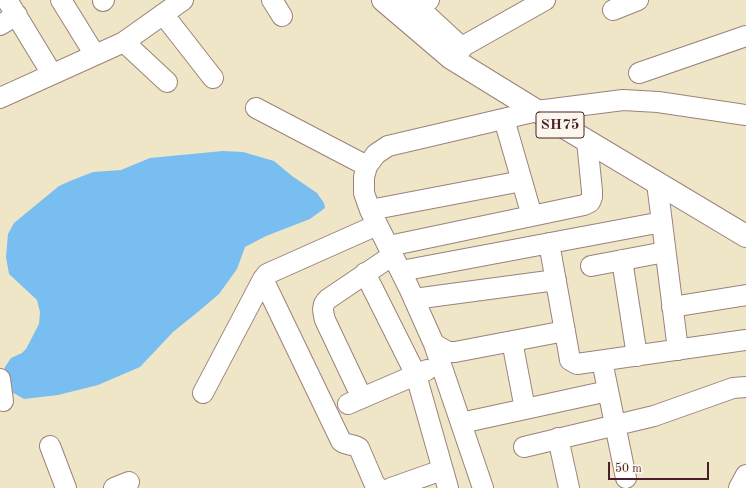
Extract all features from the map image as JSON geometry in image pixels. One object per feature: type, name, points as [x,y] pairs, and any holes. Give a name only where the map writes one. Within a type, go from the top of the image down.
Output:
[{"type":"main road","name":"SH75","points":[[383,0],[451,58],[746,220]]},
{"type":"main road","name":"SH75","points":[[418,2],[460,48],[587,141],[746,236]]},
{"type":"street","points":[[61,0],[95,55]]},
{"type":"street","points":[[0,98],[124,42],[184,0]]},
{"type":"street","points":[[460,48],[545,0]]},
{"type":"street","points":[[613,10],[638,0]]},
{"type":"street","points":[[0,25],[12,8],[52,74]]},
{"type":"street","points":[[163,14],[213,78]]},
{"type":"street","points":[[639,73],[746,36]]},
{"type":"street","points":[[124,42],[167,82]]},
{"type":"street","points":[[483,488],[434,344],[394,257],[374,218],[364,193],[364,177],[367,166],[376,154],[388,146],[546,110],[623,100],[658,102],[746,115]]},
{"type":"street","points":[[256,108],[367,166]]},
{"type":"street","points":[[504,119],[532,216]]},
{"type":"street","points":[[441,364],[355,401],[325,320],[323,308],[324,302],[364,273],[394,257],[532,216],[584,205],[590,202],[592,192],[587,141]]},
{"type":"street","points":[[203,393],[267,274],[374,218],[522,181]]},
{"type":"street","points":[[657,183],[678,350]]},
{"type":"street","points":[[394,257],[549,243],[662,222]]},
{"type":"street","points":[[549,243],[570,360],[577,364],[746,340]]},
{"type":"street","points":[[591,266],[666,252]]},
{"type":"street","points":[[622,260],[638,356]]},
{"type":"street","points":[[364,273],[416,375],[445,479],[391,488]]},
{"type":"street","points":[[263,279],[341,441],[347,444],[356,445],[359,448],[376,485],[379,488]]},
{"type":"street","points":[[414,299],[556,280]]},
{"type":"street","points":[[672,307],[746,295]]},
{"type":"street","points":[[434,344],[448,352],[455,352],[565,331]]},
{"type":"street","points":[[512,341],[525,409]]},
{"type":"street","points":[[602,361],[626,478]]},
{"type":"street","points":[[0,379],[2,401]]},
{"type":"street","points":[[524,447],[654,416],[733,388],[746,387]]},
{"type":"street","points":[[461,423],[608,391]]},
{"type":"street","points":[[558,438],[569,488]]},
{"type":"street","points":[[50,446],[66,488]]},
{"type":"street","points":[[739,488],[746,475]]},
{"type":"water","points":[[223,151],[243,152],[274,161],[292,176],[317,193],[324,203],[325,208],[310,219],[266,236],[245,247],[237,269],[219,294],[173,332],[140,367],[98,385],[58,395],[24,399],[10,391],[4,380],[5,367],[11,358],[22,353],[26,349],[39,324],[40,312],[37,300],[9,274],[6,257],[8,234],[14,223],[59,186],[93,172],[121,170],[150,158]]}]
